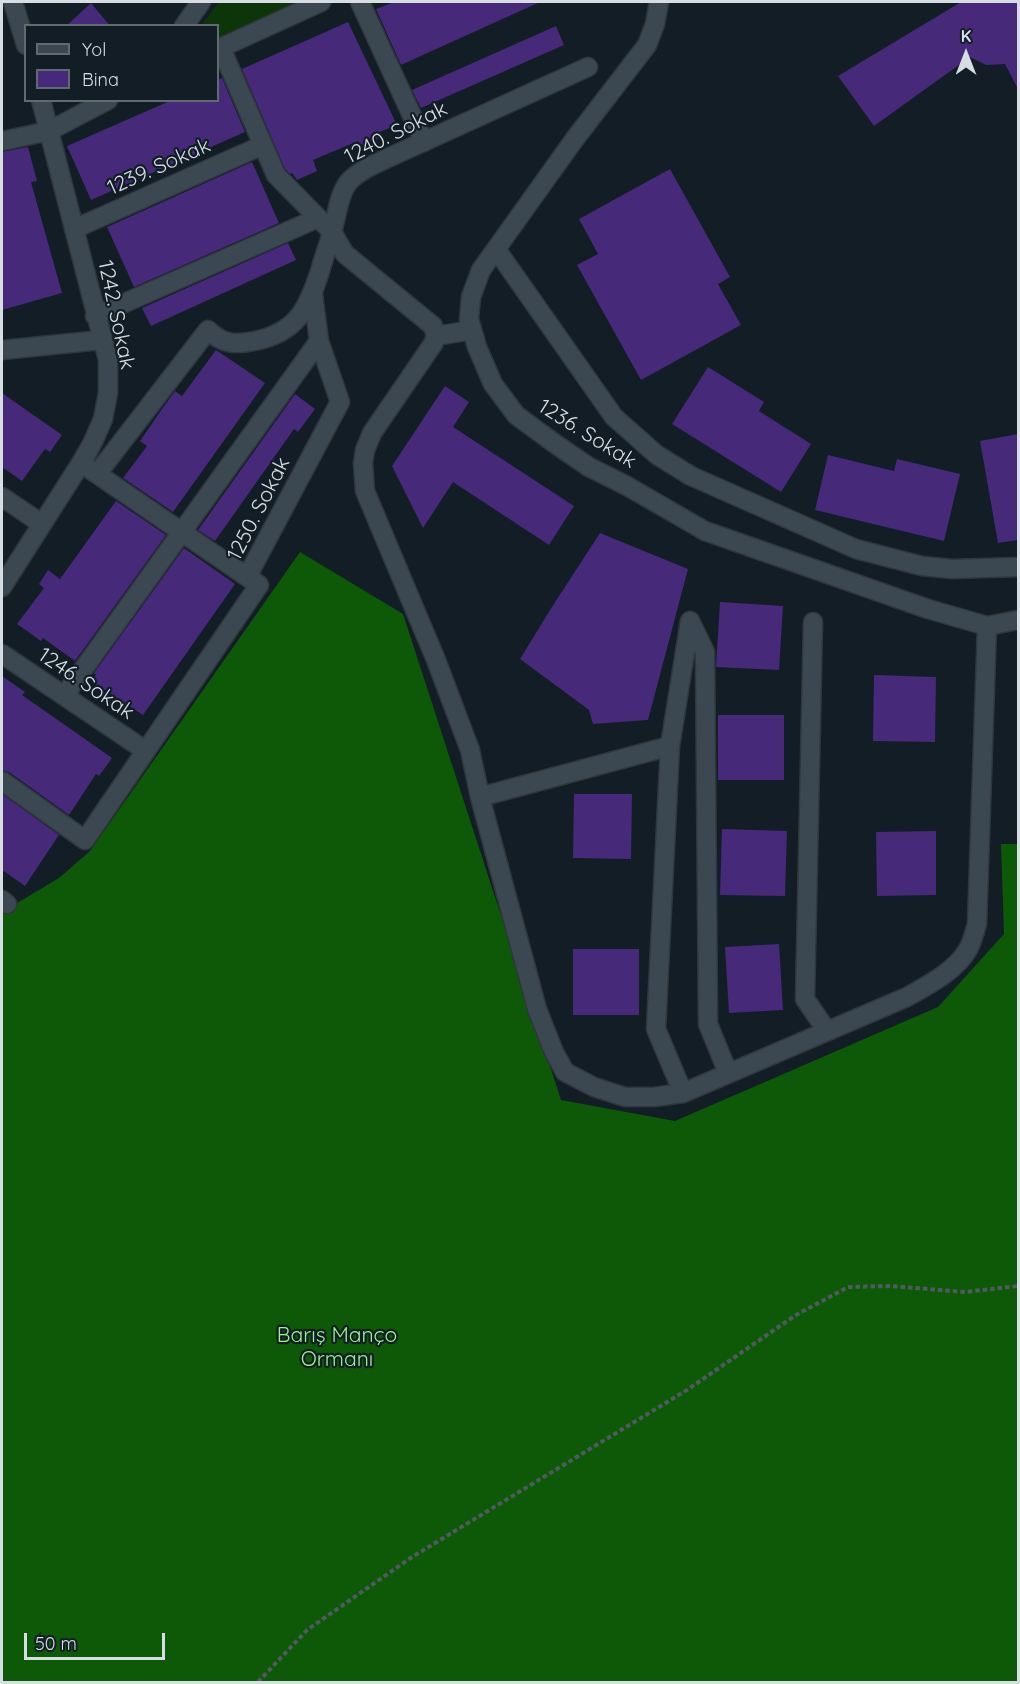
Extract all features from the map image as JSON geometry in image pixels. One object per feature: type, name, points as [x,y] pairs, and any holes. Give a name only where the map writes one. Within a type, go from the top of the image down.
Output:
[{"type":"street","points":[[13,2],[24,38]]},
{"type":"street","points":[[185,24],[200,2]]},
{"type":"street","points":[[321,2],[219,48],[276,175],[332,232],[345,254],[433,326],[436,336],[433,344],[372,433],[365,450],[363,464],[365,491],[466,738],[537,1009],[554,1052],[565,1072],[594,1087],[624,1097],[654,1097],[683,1093],[907,997],[952,968],[968,951],[977,924],[987,626]]},
{"type":"street","points":[[360,2],[424,142]]},
{"type":"street","name":"1236. Sokak","points":[[659,2],[655,24],[647,45],[574,140],[481,270],[471,297],[469,319],[477,347],[493,384],[516,415],[554,443],[589,466],[705,531],[928,609],[987,626],[1018,620]]},
{"type":"street","name":"1240. Sokak","points":[[312,294],[341,195],[348,183],[363,170],[588,67]]},
{"type":"street","name":"1242. Sokak","points":[[2,587],[81,463],[103,419],[108,393],[108,360],[42,102]]},
{"type":"street","points":[[2,141],[49,131],[104,102]]},
{"type":"street","name":"1239. Sokak","points":[[74,229],[263,146]]},
{"type":"street","points":[[95,316],[318,218]]},
{"type":"street","points":[[496,249],[614,417],[657,455],[691,476],[856,549],[922,566],[952,569],[1018,567]]},
{"type":"street","points":[[97,474],[208,330],[216,338],[228,343],[261,340],[291,326],[302,314],[312,294]]},
{"type":"street","name":"1250. Sokak","points":[[2,781],[85,840],[259,585],[247,577],[340,402],[319,341],[312,294]]},
{"type":"street","points":[[436,336],[472,330]]},
{"type":"street","points":[[2,350],[101,340]]},
{"type":"street","points":[[64,696],[319,341]]},
{"type":"street","points":[[81,463],[247,577]]},
{"type":"street","points":[[2,497],[42,524]]},
{"type":"street","points":[[683,1093],[656,1029],[670,746],[690,621],[705,652],[708,1024],[728,1073]]},
{"type":"street","points":[[813,622],[805,999],[827,1031]]},
{"type":"street","name":"1246. Sokak","points":[[2,654],[146,751]]},
{"type":"street","points":[[480,797],[670,746]]},
{"type":"path","points":[[258,1683],[307,1630],[412,1557],[687,1390],[796,1315],[848,1287],[891,1286],[965,1292],[1018,1286]]},
{"type":"green space","points":[[219,2],[298,2],[219,40],[219,24],[202,24]]},
{"type":"green space","name":"Barış Manço Ormanı","points":[[300,552],[403,614],[561,1100],[675,1121],[938,1007],[1004,934],[1001,844],[1018,844],[1018,1682],[2,1682],[2,912],[59,878],[90,851]]},
{"type":"building","points":[[394,2],[540,2],[401,65],[376,9]]},
{"type":"building","points":[[961,2],[1018,2],[1018,89],[1005,64],[986,65],[970,57],[874,126],[838,76]]},
{"type":"building","points":[[91,3],[108,24],[68,24]]},
{"type":"building","points":[[348,22],[397,125],[375,134],[378,139],[360,146],[358,141],[313,160],[317,171],[297,180],[285,169],[242,69]]},
{"type":"building","points":[[556,26],[564,45],[421,108],[412,90]]},
{"type":"building","points":[[222,78],[245,132],[91,200],[67,146],[167,102],[219,102],[219,80]]},
{"type":"building","points":[[28,147],[37,181],[31,182],[62,293],[2,310],[2,152]]},
{"type":"building","points":[[252,162],[279,223],[134,287],[107,227]]},
{"type":"building","points":[[670,169],[730,277],[718,284],[741,325],[641,380],[577,265],[598,254],[579,219]]},
{"type":"building","points":[[288,243],[296,260],[151,326],[142,308]]},
{"type":"building","points":[[216,350],[265,383],[173,512],[123,478],[147,446],[140,441],[175,391],[182,396]]},
{"type":"building","points":[[708,367],[764,402],[759,411],[811,444],[781,492],[672,424]]},
{"type":"building","points":[[445,386],[469,402],[453,427],[574,506],[549,545],[453,482],[423,528],[392,466]]},
{"type":"building","points":[[2,393],[62,435],[50,452],[45,449],[22,481],[2,467]]},
{"type":"building","points":[[295,394],[315,409],[298,432],[294,429],[215,541],[198,530]]},
{"type":"building","points":[[1018,434],[1018,540],[998,543],[980,441]]},
{"type":"building","points":[[828,455],[894,471],[897,459],[960,474],[944,541],[815,510]]},
{"type":"building","points":[[116,501],[166,535],[75,661],[43,638],[41,641],[17,624],[44,588],[39,584],[48,570],[60,579]]},
{"type":"building","points":[[600,533],[688,569],[648,720],[593,724],[589,710],[520,659]]},
{"type":"building","points":[[184,548],[235,584],[143,715],[91,681],[96,675],[94,673]]},
{"type":"building","points":[[720,602],[783,606],[779,670],[716,667]]},
{"type":"building","points":[[874,675],[936,677],[935,742],[873,741]]},
{"type":"building","points":[[2,676],[25,692],[22,695],[112,758],[99,776],[96,774],[69,815],[9,772],[2,770]]},
{"type":"building","points":[[718,715],[784,715],[784,780],[718,780]]},
{"type":"building","points":[[2,794],[59,835],[25,886],[2,870]]},
{"type":"building","points":[[574,794],[632,794],[631,859],[573,858]]},
{"type":"building","points":[[722,829],[787,831],[785,896],[720,895]]},
{"type":"building","points":[[936,831],[936,895],[877,896],[876,832]]},
{"type":"building","points":[[779,944],[783,1010],[729,1013],[725,947]]},
{"type":"building","points":[[573,949],[639,949],[639,1015],[573,1015]]}]
